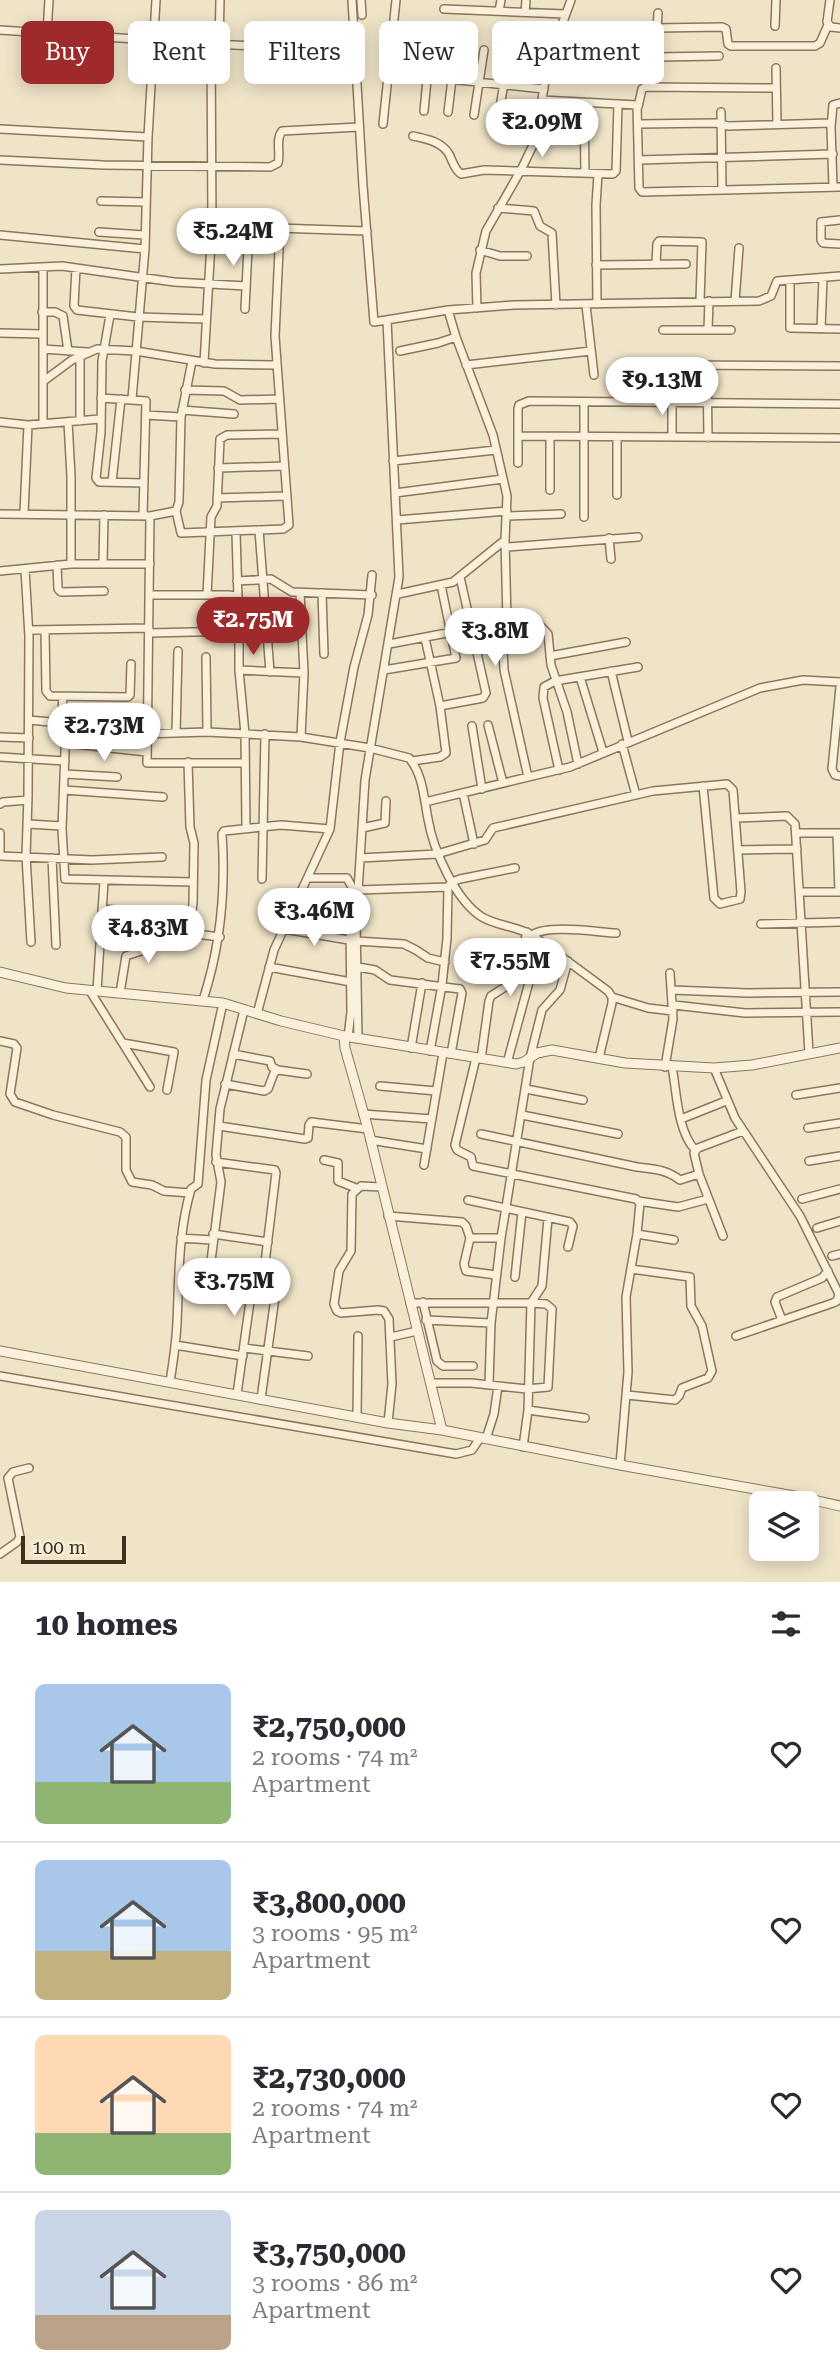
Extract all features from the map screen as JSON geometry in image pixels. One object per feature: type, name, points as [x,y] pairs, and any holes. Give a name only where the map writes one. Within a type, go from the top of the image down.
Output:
[{"type":"street","points":[[48,21],[49,0]]},
{"type":"street","points":[[154,21],[156,0]]},
{"type":"street","points":[[218,21],[220,0]]},
{"type":"street","points":[[352,0],[372,318],[381,321],[477,308],[764,300],[771,296],[777,281],[840,276]]},
{"type":"street","points":[[361,0],[362,15]]},
{"type":"street","points":[[394,21],[396,0]]},
{"type":"street","points":[[499,11],[501,0]]},
{"type":"street","points":[[525,12],[526,0]]},
{"type":"street","points":[[562,21],[571,0]]},
{"type":"street","points":[[775,26],[776,0]]},
{"type":"street","points":[[664,28],[722,27],[726,29],[728,44],[732,46],[815,46],[820,43],[828,25],[830,0]]},
{"type":"street","points":[[444,9],[565,15]]},
{"type":"street","points":[[657,21],[658,13]]},
{"type":"street","points":[[828,25],[840,28]]},
{"type":"street","points":[[0,30],[21,31]]},
{"type":"street","points":[[484,50],[478,82],[492,83]]},
{"type":"street","points":[[664,57],[719,56]]},
{"type":"street","points":[[776,68],[777,124]]},
{"type":"street","points":[[132,399],[145,250],[151,84]]},
{"type":"street","points":[[204,363],[212,226],[214,84]]},
{"type":"street","points":[[383,124],[387,84]]},
{"type":"street","points":[[424,111],[427,84]]},
{"type":"street","points":[[448,112],[451,84]]},
{"type":"street","points":[[474,115],[478,84]]},
{"type":"street","points":[[500,107],[503,84],[544,89]]},
{"type":"street","points":[[477,308],[476,272],[485,231],[521,170],[538,134],[545,84]]},
{"type":"street","points":[[776,88],[642,89],[638,107],[639,188],[642,192],[837,187],[831,122],[834,103],[840,103]]},
{"type":"street","points":[[542,100],[638,107]]},
{"type":"street","points":[[584,103],[585,173]]},
{"type":"street","points":[[412,136],[428,139],[444,148],[455,169],[461,174],[478,170],[615,173],[618,104]]},
{"type":"street","points":[[721,112],[722,190]]},
{"type":"street","points":[[638,124],[831,122]]},
{"type":"street","points":[[0,160],[212,167],[275,166],[279,160],[280,133],[286,129],[359,127]]},
{"type":"street","points":[[0,129],[148,137]]},
{"type":"street","points":[[639,160],[833,154]]},
{"type":"street","points":[[597,304],[598,174]]},
{"type":"street","points":[[101,201],[146,202]]},
{"type":"street","points":[[498,208],[534,211],[540,226],[552,233],[556,305]]},
{"type":"street","points":[[840,220],[821,222],[821,240],[823,243],[840,244]]},
{"type":"street","points":[[212,226],[367,232]]},
{"type":"street","points":[[245,309],[248,228]]},
{"type":"street","points":[[192,361],[181,414],[179,502],[176,512],[181,533],[283,529],[289,525],[275,336],[280,229]]},
{"type":"street","points":[[99,232],[144,235]]},
{"type":"street","points":[[0,235],[145,250]]},
{"type":"street","points":[[656,264],[659,241],[702,242],[700,301]]},
{"type":"street","points":[[735,301],[739,248]]},
{"type":"street","points":[[480,250],[500,256],[527,256]]},
{"type":"street","points":[[596,265],[685,264]]},
{"type":"street","points":[[43,267],[43,423]]},
{"type":"street","points":[[0,269],[76,268],[208,285],[246,286]]},
{"type":"street","points":[[76,268],[75,308],[110,315],[205,319]]},
{"type":"street","points":[[821,329],[823,278]]},
{"type":"street","points":[[790,280],[789,326],[792,329],[840,329]]},
{"type":"street","points":[[708,330],[709,301]]},
{"type":"street","points":[[586,304],[594,375]]},
{"type":"street","points":[[448,310],[496,450],[508,496],[504,670],[528,777]]},
{"type":"street","points":[[42,312],[55,312],[63,316],[68,351]]},
{"type":"street","points":[[110,315],[104,349],[96,478],[99,482],[144,483]]},
{"type":"street","points":[[351,1038],[351,982],[365,780],[364,747],[384,670],[398,594],[397,520],[381,321]]},
{"type":"street","points":[[663,330],[732,330]]},
{"type":"street","points":[[0,333],[42,334]]},
{"type":"street","points":[[400,351],[438,344],[456,337]]},
{"type":"street","points":[[43,349],[136,351],[204,363],[276,365]]},
{"type":"street","points":[[466,365],[591,351]]},
{"type":"street","points":[[45,380],[88,352]]},
{"type":"street","points":[[80,356],[80,421]]},
{"type":"street","points":[[707,366],[708,438]]},
{"type":"street","points":[[672,437],[673,367],[840,366]]},
{"type":"street","points":[[185,390],[224,391],[240,400],[279,399]]},
{"type":"street","points":[[101,398],[146,401],[144,483],[150,564],[148,764],[244,763]]},
{"type":"street","points":[[111,482],[121,399]]},
{"type":"street","points":[[518,463],[518,409],[524,402],[840,404]]},
{"type":"street","points":[[584,402],[584,517]]},
{"type":"street","points":[[146,415],[234,414]]},
{"type":"street","points":[[0,422],[28,425],[100,419]]},
{"type":"street","points":[[68,422],[71,564]]},
{"type":"street","points":[[24,513],[28,425]]},
{"type":"street","points":[[207,595],[211,517],[217,506],[218,444],[223,436],[281,434]]},
{"type":"street","points":[[518,436],[840,438]]},
{"type":"street","points":[[550,437],[550,490]]},
{"type":"street","points":[[617,437],[617,495]]},
{"type":"street","points":[[393,461],[496,450]]},
{"type":"street","points":[[218,468],[284,466]]},
{"type":"street","points":[[395,493],[503,479]]},
{"type":"street","points":[[217,498],[286,496]]},
{"type":"street","points":[[0,514],[146,516],[176,512]]},
{"type":"street","points":[[397,520],[507,513],[561,514]]},
{"type":"street","points":[[103,563],[104,515]]},
{"type":"street","points":[[259,530],[270,672]]},
{"type":"street","points":[[236,532],[239,670],[245,734],[246,828]]},
{"type":"street","points":[[398,594],[441,585],[460,577],[485,554],[506,543],[638,537]]},
{"type":"street","points":[[609,538],[611,559]]},
{"type":"street","points":[[0,571],[71,564],[150,564]]},
{"type":"street","points":[[57,565],[58,589],[61,592],[103,591]]},
{"type":"street","points":[[25,569],[29,630],[26,856],[30,942]]},
{"type":"street","points":[[257,1014],[269,967],[330,829],[340,742],[354,667],[372,595],[372,575]]},
{"type":"street","points":[[440,706],[483,698],[486,693],[460,577]]},
{"type":"street","points":[[237,581],[263,578],[271,579],[284,590],[300,593],[372,595]]},
{"type":"street","points":[[384,670],[456,658],[441,585]]},
{"type":"street","points":[[300,593],[304,673],[301,737]]},
{"type":"street","points":[[322,593],[324,654]]},
{"type":"street","points":[[149,595],[229,595],[238,598]]},
{"type":"street","points":[[507,620],[538,623],[548,634],[555,681],[568,712],[578,764]]},
{"type":"street","points":[[29,630],[240,631]]},
{"type":"street","points":[[45,630],[46,691],[50,696],[125,698],[130,695],[131,664]]},
{"type":"street","points":[[389,644],[452,632]]},
{"type":"street","points":[[412,761],[440,757],[446,753],[440,706],[425,638]]},
{"type":"street","points":[[551,656],[626,642]]},
{"type":"street","points":[[176,733],[178,651]]},
{"type":"street","points":[[206,657],[207,732]]},
{"type":"street","points":[[559,770],[543,692],[548,684],[638,667]]},
{"type":"street","points":[[239,670],[304,673]]},
{"type":"street","points":[[611,671],[635,794]]},
{"type":"street","points":[[580,677],[603,752]]},
{"type":"street","points":[[425,802],[578,764],[760,688],[803,680],[840,684],[832,769],[835,775],[840,776]]},
{"type":"street","points":[[130,690],[147,690]]},
{"type":"street","points":[[63,697],[65,774],[62,826],[66,880],[193,883]]},
{"type":"street","points":[[29,720],[63,724],[111,735],[207,732],[301,737],[403,754],[412,761],[418,771],[436,854],[450,884],[481,916],[530,934],[603,985],[612,997],[648,1007],[727,1012],[840,1012]]},
{"type":"street","points":[[488,725],[503,783]]},
{"type":"street","points":[[472,726],[482,789]]},
{"type":"street","points":[[262,879],[265,734]]},
{"type":"street","points":[[0,737],[29,738]]},
{"type":"street","points":[[65,743],[147,752]]},
{"type":"street","points":[[0,757],[65,761]]},
{"type":"street","points":[[188,762],[190,827],[194,843],[189,933]]},
{"type":"street","points":[[65,774],[117,778]]},
{"type":"street","points":[[360,858],[436,854],[485,841],[493,828],[635,794],[672,788],[703,786],[730,786],[741,897],[734,902],[718,903],[714,898],[703,786]]},
{"type":"street","points":[[64,790],[163,797]]},
{"type":"street","points":[[463,793],[474,844]]},
{"type":"street","points":[[0,804],[28,800]]},
{"type":"street","points":[[362,828],[386,823],[386,800]]},
{"type":"street","points":[[735,818],[787,816],[793,820],[797,834],[809,1053]]},
{"type":"street","points":[[27,824],[62,826]]},
{"type":"street","points":[[203,1000],[220,937],[225,879],[222,834],[227,830],[263,826],[330,829]]},
{"type":"street","points":[[0,833],[0,856],[109,860],[162,857]]},
{"type":"street","points":[[797,834],[838,833],[839,892],[800,892]]},
{"type":"street","points":[[738,850],[797,849]]},
{"type":"street","points":[[52,858],[56,945]]},
{"type":"street","points":[[358,890],[450,884],[515,868]]},
{"type":"street","points":[[308,878],[341,878],[351,881],[353,940],[358,967],[351,1038],[345,1048],[368,1129],[442,1430]]},
{"type":"street","points":[[104,881],[94,991],[150,1087]]},
{"type":"street","points":[[430,1051],[445,962],[450,884]]},
{"type":"street","points":[[102,909],[159,913]]},
{"type":"street","points":[[761,924],[840,922]]},
{"type":"street","points":[[120,993],[126,956],[141,951],[142,929]]},
{"type":"street","points":[[284,929],[353,940],[404,944],[428,958],[445,962]]},
{"type":"street","points":[[163,930],[220,937]]},
{"type":"street","points":[[616,933],[550,930],[530,934],[513,982],[491,996],[489,1001],[479,1058],[456,1148],[471,1157],[475,1166],[638,1201],[678,1207],[708,1199]]},
{"type":"street","points":[[507,1063],[540,942]]},
{"type":"street","points":[[489,1384],[496,1275],[530,1058],[542,1010],[560,990],[568,961]]},
{"type":"street","points":[[269,967],[351,982]]},
{"type":"street","points":[[358,967],[375,970],[390,980],[442,985],[458,988],[462,993],[436,1091],[424,1165]]},
{"type":"street","points":[[0,972],[94,991],[223,1003],[351,1038],[507,1063],[524,1062],[544,1051],[552,1050],[669,1067],[714,1068],[752,1065],[840,1048]]},
{"type":"street","points":[[670,973],[674,1008],[669,1067],[686,1136],[695,1150],[699,1174],[723,1236]]},
{"type":"street","points":[[411,1048],[422,983]]},
{"type":"street","points":[[672,990],[840,992]]},
{"type":"street","points":[[599,1058],[612,997]]},
{"type":"street","points":[[170,1382],[175,1345],[181,1238],[190,1193],[198,1184],[206,1080],[223,1003]]},
{"type":"street","points":[[244,1010],[225,1084],[219,1126],[216,1162],[220,1182],[208,1287],[251,1297]]},
{"type":"street","points":[[0,1041],[14,1044],[17,1048],[10,1094],[15,1102],[120,1132],[126,1137],[126,1170],[132,1182],[152,1185],[164,1191],[190,1193]]},
{"type":"street","points":[[123,1043],[174,1052],[167,1090]]},
{"type":"street","points":[[233,1054],[270,1061],[272,1067],[278,1070],[307,1074]]},
{"type":"street","points":[[714,1068],[726,1101],[788,1197],[828,1271],[838,1283],[839,1294],[837,1301],[736,1336]]},
{"type":"street","points":[[225,1084],[266,1091],[278,1070]]},
{"type":"street","points":[[380,1086],[436,1091]]},
{"type":"street","points":[[796,1095],[840,1088]]},
{"type":"street","points":[[526,1090],[583,1100]]},
{"type":"street","points":[[681,1119],[726,1101]]},
{"type":"street","points":[[363,1114],[432,1119]]},
{"type":"street","points":[[522,1115],[618,1135]]},
{"type":"street","points":[[219,1126],[305,1139],[311,1122],[368,1129]]},
{"type":"street","points":[[808,1128],[840,1124]]},
{"type":"street","points":[[695,1150],[743,1131]]},
{"type":"street","points":[[481,1133],[661,1170],[680,1180],[699,1174]]},
{"type":"street","points":[[370,1140],[427,1149]]},
{"type":"street","points":[[808,1161],[840,1156]]},
{"type":"street","points":[[324,1160],[338,1163],[338,1181],[356,1188],[381,1187]]},
{"type":"street","points":[[216,1162],[276,1171],[265,1275]]},
{"type":"street","points":[[356,1188],[352,1194],[351,1251],[339,1271],[335,1308],[341,1312],[384,1311],[389,1319],[392,1401],[388,1423]]},
{"type":"street","points":[[802,1199],[840,1189]]},
{"type":"street","points":[[468,1200],[572,1224],[568,1247]]},
{"type":"street","points":[[620,1465],[627,1395],[625,1311],[637,1234],[638,1201]]},
{"type":"street","points":[[515,1277],[522,1212]]},
{"type":"street","points":[[388,1216],[462,1222],[470,1238],[464,1264],[466,1271],[496,1275]]},
{"type":"street","points":[[524,1439],[528,1410],[531,1303],[542,1286],[548,1218]]},
{"type":"street","points":[[817,1228],[840,1221]]},
{"type":"street","points":[[637,1234],[674,1240]]},
{"type":"street","points":[[181,1238],[213,1237],[268,1242]]},
{"type":"street","points":[[470,1238],[501,1238]]},
{"type":"street","points":[[627,1395],[675,1400],[682,1388],[708,1378],[712,1371],[702,1326],[691,1306],[690,1277],[631,1269]]},
{"type":"street","points":[[782,1320],[775,1301],[777,1297],[822,1278],[828,1271]]},
{"type":"street","points":[[237,1394],[254,1277],[265,1275],[275,1278],[277,1283],[261,1399]]},
{"type":"street","points":[[423,1302],[439,1365],[473,1366]]},
{"type":"street","points":[[410,1303],[531,1303],[546,1304],[552,1309],[548,1387],[527,1389],[489,1384],[430,1383]]},
{"type":"street","points":[[426,1320],[491,1323]]},
{"type":"street","points":[[391,1337],[417,1331]]},
{"type":"street","points":[[358,1336],[358,1417]]},
{"type":"street","points":[[175,1345],[308,1356]]},
{"type":"street","points":[[0,1351],[388,1423],[524,1439],[620,1465],[840,1506]]},
{"type":"street","points":[[0,1376],[456,1454],[472,1450],[485,1434],[494,1414],[498,1385]]},
{"type":"street","points":[[528,1410],[585,1418]]},
{"type":"street","points":[[0,1554],[20,1537],[8,1478],[13,1472],[29,1468]]}]
